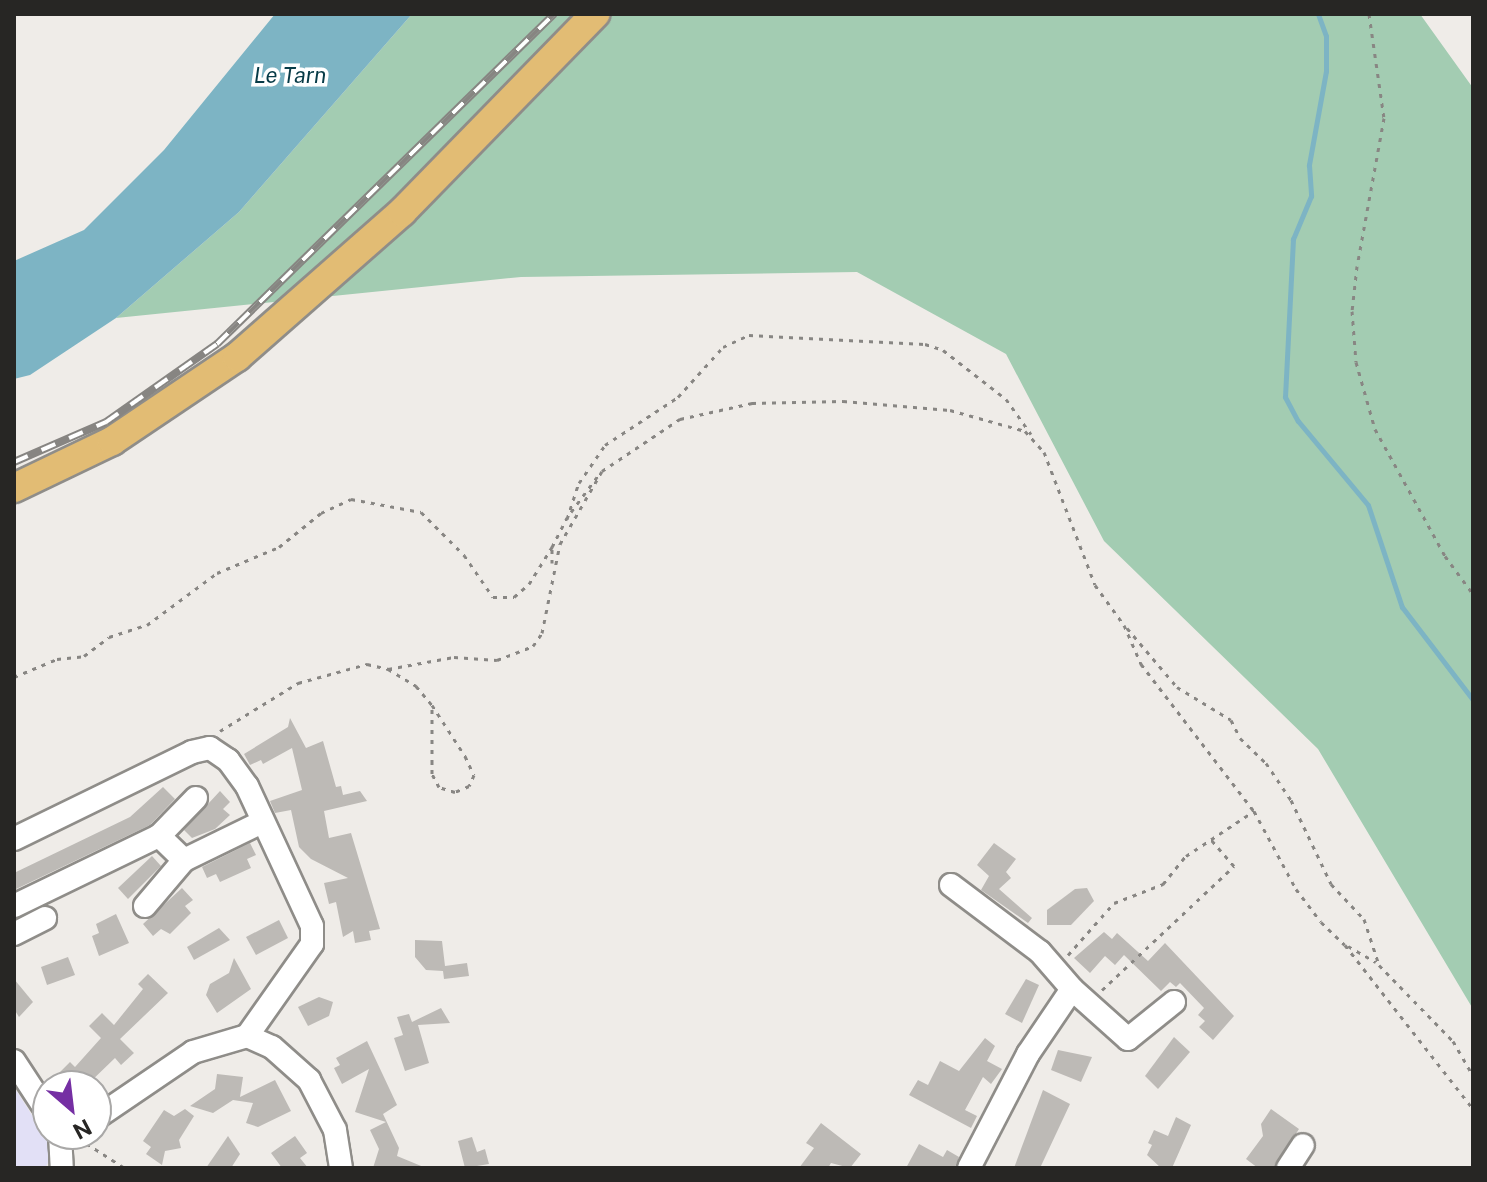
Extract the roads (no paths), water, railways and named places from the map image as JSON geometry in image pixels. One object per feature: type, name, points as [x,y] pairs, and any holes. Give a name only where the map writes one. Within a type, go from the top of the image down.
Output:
[{"type":"main road","points":[[14,488],[112,441],[237,357],[402,212],[595,14]]},
{"type":"street","points":[[14,839],[160,766],[210,748],[228,760],[247,786],[312,926],[312,944],[247,1036],[193,1052],[112,1107]]},
{"type":"street","points":[[14,906],[159,836],[196,798]]},
{"type":"street","points":[[145,906],[184,860],[262,822]]},
{"type":"street","points":[[159,836],[184,860]]},
{"type":"street","points":[[951,885],[1057,968],[1072,989],[1128,1039],[1174,1002]]},
{"type":"street","points":[[14,934],[45,918]]},
{"type":"street","points":[[969,1168],[1028,1054],[1072,989]]},
{"type":"street","points":[[247,1036],[272,1047],[309,1080],[335,1130],[341,1168]]},
{"type":"street","points":[[14,1061],[32,1089]]},
{"type":"street","points":[[1288,1168],[1303,1145]]},
{"type":"water","name":"Le Tarn","points":[[275,14],[412,14],[239,212],[116,318],[30,375],[14,379],[14,261],[84,230],[164,150]]},
{"type":"waterway","points":[[1318,14],[1326,36],[1326,71],[1309,165],[1311,196],[1293,239],[1285,397],[1298,421],[1368,505],[1402,607],[1473,700]]},
{"type":"railway","points":[[14,462],[106,422],[217,344],[554,14]]}]
